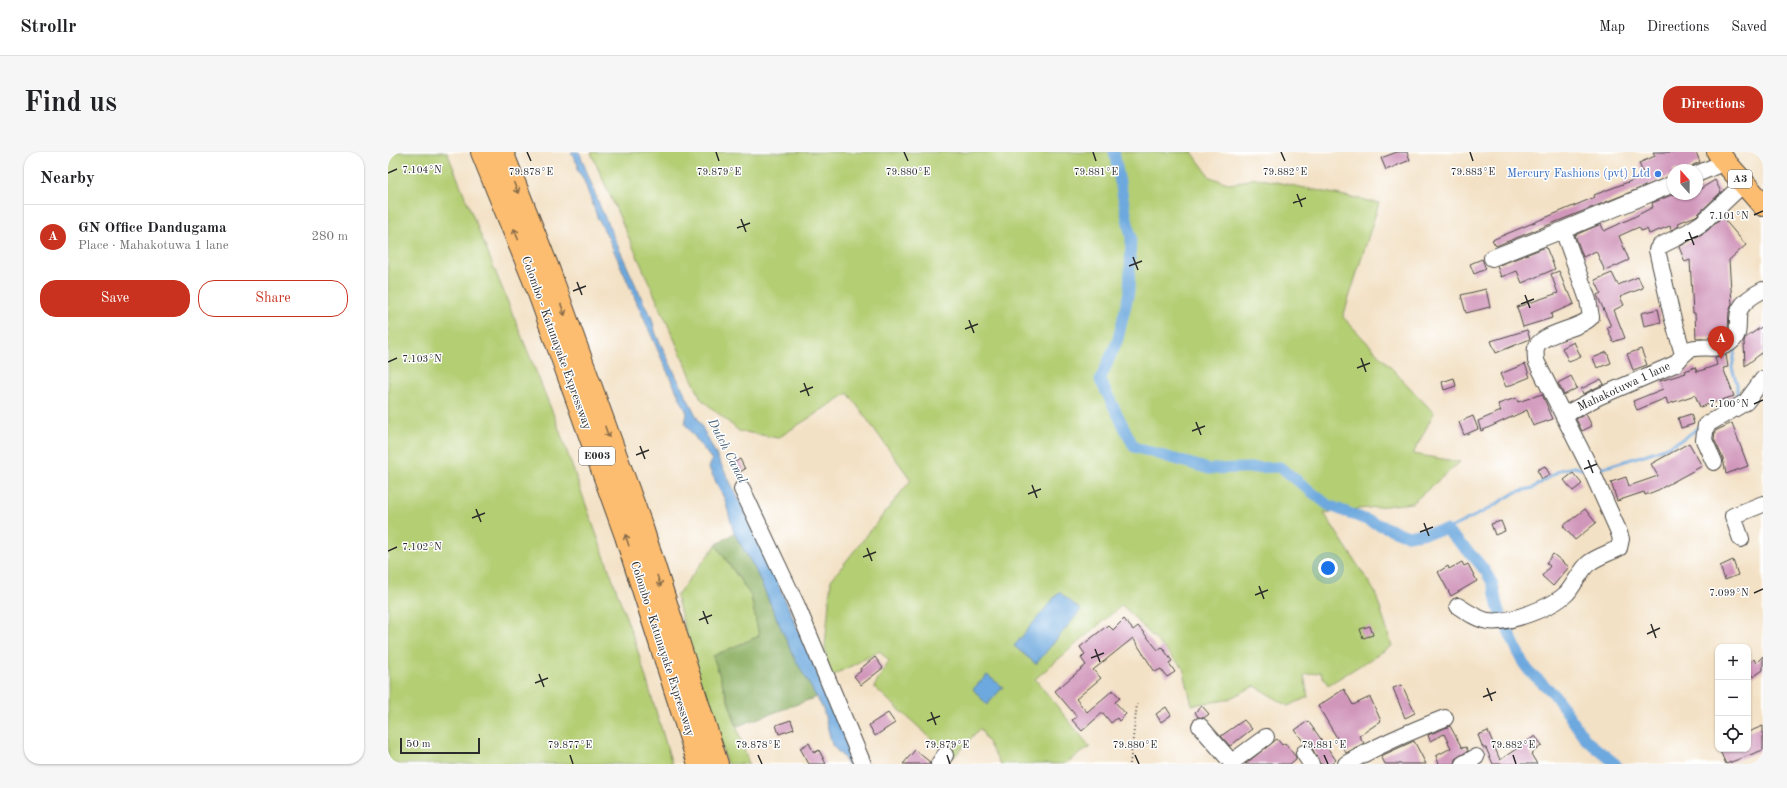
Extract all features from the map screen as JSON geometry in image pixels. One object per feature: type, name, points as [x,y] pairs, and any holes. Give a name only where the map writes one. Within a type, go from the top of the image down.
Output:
[{"type":"highway","name":"Colombo - Katunayake Expressway","points":[[482,152],[536,285],[620,522],[699,764]]},
{"type":"highway","name":"Colombo - Katunayake Expressway","points":[[502,152],[549,271],[642,528],[717,764]]},
{"type":"highway","name":"A3","points":[[1725,155],[1753,186],[1763,205]]},
{"type":"street","points":[[1703,170],[1725,155]]},
{"type":"street","points":[[1683,354],[1672,316],[1657,250],[1660,246],[1702,223],[1753,186]]},
{"type":"street","points":[[1492,258],[1667,187]]},
{"type":"street","points":[[1458,606],[1474,617],[1488,621],[1502,622],[1530,613],[1556,601],[1566,593],[1588,564],[1619,548],[1620,539],[1618,530],[1564,415],[1536,361],[1538,344],[1547,338],[1584,322],[1591,317],[1588,300],[1563,230]]},
{"type":"street","name":"Mahakotuwa 1 lane","points":[[1564,415],[1598,397],[1675,364],[1683,354],[1691,349],[1721,347],[1731,342],[1738,334],[1739,312],[1741,307],[1753,295],[1763,290]]},
{"type":"street","points":[[1714,462],[1704,440],[1706,425],[1746,402],[1763,379]]},
{"type":"street","points":[[742,489],[797,606],[863,764]]},
{"type":"street","points":[[1741,539],[1733,516],[1763,504]]},
{"type":"street","points":[[1346,764],[1374,748],[1445,718]]},
{"type":"street","points":[[1200,726],[1232,763],[1266,737]]},
{"type":"path","points":[[1130,764],[1137,704]]},
{"type":"green space","points":[[388,152],[447,152],[556,421],[636,645],[672,764],[388,764]]},
{"type":"green space","points":[[1192,152],[1210,177],[1231,184],[1256,178],[1379,203],[1343,317],[1434,413],[1413,454],[1460,462],[1412,503],[1324,513],[1375,592],[1392,646],[1328,685],[1320,672],[1304,675],[1308,697],[1288,706],[1255,686],[1226,700],[1192,705],[1183,668],[1122,605],[1035,679],[1090,747],[1064,764],[1000,764],[980,728],[953,758],[874,687],[889,661],[880,651],[830,677],[825,647],[831,580],[911,480],[848,393],[778,438],[739,431],[701,399],[591,153]]},
{"type":"green space","points":[[734,533],[754,567],[793,655],[817,697],[737,726],[713,656],[759,636],[751,596],[716,545]]},
{"type":"green space","points":[[716,545],[751,596],[759,636],[713,656],[749,764],[727,764],[695,665],[676,596]]},
{"type":"water","points":[[571,152],[579,152],[580,154],[601,209],[651,316],[656,334],[756,533],[857,764],[846,764],[844,758],[832,745],[823,709],[793,655],[754,567],[734,533],[725,500],[709,468],[712,460],[685,424],[687,413],[607,235],[598,219],[583,178],[577,170],[578,165]]},
{"type":"water","points":[[1059,592],[1081,610],[1036,664],[1014,646]]},
{"type":"water","points":[[987,675],[1003,687],[987,705],[973,689]]},
{"type":"building","points":[[1397,152],[1407,152],[1410,160],[1386,170],[1381,158]]},
{"type":"building","points":[[1653,152],[1696,152],[1700,162],[1695,164],[1667,164],[1667,177],[1496,246],[1492,240],[1595,197],[1594,195],[1644,176],[1639,163],[1655,156]]},
{"type":"building","points":[[1715,180],[1721,192],[1696,216],[1678,223],[1679,226],[1671,230],[1670,226],[1649,234],[1647,229],[1641,231],[1639,227],[1619,236],[1629,260],[1605,271],[1596,251],[1583,257],[1575,235],[1601,224],[1604,231],[1653,207],[1652,203],[1667,197],[1667,200],[1703,200],[1703,187]]},
{"type":"building","points":[[1722,217],[1746,245],[1729,260],[1732,304],[1729,312],[1728,331],[1720,337],[1696,338],[1690,260],[1685,262],[1679,247],[1707,231]]},
{"type":"building","points":[[1546,247],[1555,269],[1522,283],[1517,271],[1501,277],[1497,266]]},
{"type":"building","points":[[1482,259],[1486,269],[1474,274],[1470,264]]},
{"type":"building","points":[[1559,271],[1567,292],[1569,292],[1574,304],[1551,314],[1552,318],[1523,327],[1517,307],[1558,293],[1551,274]]},
{"type":"building","points":[[1612,273],[1618,285],[1638,277],[1643,288],[1620,297],[1624,305],[1614,310],[1625,338],[1613,342],[1607,327],[1611,326],[1597,295],[1601,293],[1595,280]]},
{"type":"building","points":[[1486,289],[1490,307],[1466,313],[1461,295]]},
{"type":"building","points":[[1658,309],[1661,322],[1644,326],[1641,313]]},
{"type":"building","points":[[1763,326],[1763,352],[1745,366],[1745,338]]},
{"type":"building","points":[[1527,330],[1530,339],[1496,353],[1491,341]]},
{"type":"building","points":[[1574,342],[1581,357],[1569,362],[1562,348]]},
{"type":"building","points":[[1641,349],[1647,365],[1633,370],[1627,354]]},
{"type":"building","points":[[1607,352],[1611,363],[1597,368],[1593,358]]},
{"type":"building","points":[[1726,355],[1728,367],[1723,368],[1734,396],[1700,407],[1695,395],[1668,404],[1666,398],[1637,410],[1633,401],[1663,389],[1660,381],[1686,373],[1685,371],[1695,367],[1697,372],[1717,365],[1715,357]]},
{"type":"building","points":[[1525,364],[1530,377],[1506,387],[1500,374]]},
{"type":"building","points":[[1571,376],[1577,388],[1564,395],[1558,383]]},
{"type":"building","points":[[1454,378],[1456,386],[1444,390],[1442,382]]},
{"type":"building","points":[[1601,379],[1604,384],[1583,394],[1581,389]]},
{"type":"building","points":[[1542,394],[1553,419],[1533,426],[1527,410],[1481,431],[1478,421],[1501,411],[1498,404],[1516,398],[1518,402]]},
{"type":"building","points":[[1586,414],[1592,426],[1582,431],[1576,419]]},
{"type":"building","points":[[1691,414],[1694,424],[1681,428],[1678,418]]},
{"type":"building","points":[[1473,416],[1478,429],[1464,435],[1459,422]]},
{"type":"building","points":[[1732,423],[1748,466],[1726,474],[1723,458],[1714,439],[1715,431]]},
{"type":"building","points":[[1689,443],[1702,466],[1658,490],[1645,495],[1644,492],[1617,501],[1611,482],[1626,477],[1629,486],[1658,476],[1651,464]]},
{"type":"building","points":[[740,459],[745,469],[738,473],[733,463]]},
{"type":"building","points":[[1545,466],[1550,475],[1542,479],[1537,470]]},
{"type":"building","points":[[1573,473],[1582,484],[1573,491],[1564,480]]},
{"type":"building","points":[[1585,509],[1596,523],[1575,540],[1563,526]]},
{"type":"building","points":[[1501,521],[1505,531],[1495,535],[1491,524]]},
{"type":"building","points":[[1553,554],[1569,567],[1553,586],[1542,576],[1550,566],[1546,563]]},
{"type":"building","points":[[1733,560],[1738,575],[1725,580],[1720,566]]},
{"type":"building","points":[[1462,562],[1464,566],[1468,564],[1477,581],[1451,596],[1438,572],[1448,566],[1449,569]]},
{"type":"building","points":[[1124,619],[1133,630],[1138,626],[1158,650],[1162,647],[1172,661],[1169,663],[1175,672],[1167,677],[1161,669],[1155,672],[1133,638],[1093,670],[1101,678],[1076,699],[1087,712],[1113,690],[1120,698],[1115,702],[1126,714],[1119,721],[1117,718],[1111,723],[1103,713],[1082,731],[1072,720],[1077,717],[1055,691],[1086,665],[1081,658],[1085,654],[1080,647],[1108,625],[1113,630]]},
{"type":"building","points":[[1370,626],[1373,635],[1363,638],[1360,629]]},
{"type":"building","points":[[1763,656],[1763,670],[1753,677],[1751,674],[1751,661],[1754,659],[1756,663]]},
{"type":"building","points":[[875,657],[883,668],[861,685],[854,676]]},
{"type":"building","points":[[1402,685],[1415,713],[1405,718],[1393,688]]},
{"type":"building","points":[[1344,689],[1353,705],[1370,697],[1381,721],[1359,736],[1364,743],[1346,753],[1318,706]]},
{"type":"building","points":[[1202,706],[1209,714],[1204,718],[1198,717],[1195,712]]},
{"type":"building","points":[[1166,707],[1171,715],[1161,722],[1156,714]]},
{"type":"building","points":[[888,713],[895,723],[875,736],[869,725]]},
{"type":"building","points":[[791,720],[794,729],[779,734],[776,725]]},
{"type":"building","points":[[1244,720],[1252,729],[1230,746],[1221,736]]},
{"type":"building","points":[[1308,721],[1336,760],[1331,764],[1320,764],[1312,748],[1305,744],[1295,730]]},
{"type":"building","points":[[1450,726],[1462,748],[1466,747],[1468,751],[1455,759],[1454,764],[1439,764],[1436,756],[1451,748],[1444,734],[1430,741],[1428,735]]},
{"type":"building","points":[[1763,726],[1763,750],[1726,764],[1720,752],[1751,752],[1751,731]]},
{"type":"building","points":[[1488,731],[1500,760],[1535,736],[1542,745],[1531,754],[1537,764],[1493,764],[1486,748],[1483,748],[1478,735]]},
{"type":"building","points":[[1277,739],[1282,745],[1285,743],[1296,757],[1296,759],[1290,764],[1245,764]]},
{"type":"building","points":[[1414,741],[1426,764],[1385,764],[1381,756]]},
{"type":"building","points":[[809,743],[814,753],[819,750],[826,764],[809,764],[800,748]]},
{"type":"building","points":[[915,750],[930,762],[930,764],[903,764]]},
{"type":"waterway","points":[[1114,152],[1131,238],[1129,292],[1118,339],[1100,380],[1134,447],[1209,469],[1280,467],[1328,505],[1408,536],[1446,530],[1472,555],[1488,576],[1492,583],[1500,613]]},
{"type":"waterway","points":[[1725,405],[1737,397],[1737,384],[1732,368],[1736,345]]},
{"type":"waterway","points":[[1597,470],[1665,448],[1690,434],[1699,426]]},
{"type":"waterway","points":[[1446,530],[1485,511],[1516,492],[1533,488],[1560,470],[1574,467],[1586,470]]},
{"type":"waterway","points":[[1506,626],[1523,663],[1529,671],[1554,694],[1586,740],[1616,764]]},
{"type":"place","name":"Mercury Fashions (pvt) Ltd","points":[[1658,174]]},
{"type":"place","name":"GN Office Dandugama","points":[[1721,359]]},
{"type":"water label","name":"Dutch Canal","points":[[727,451]]}]
